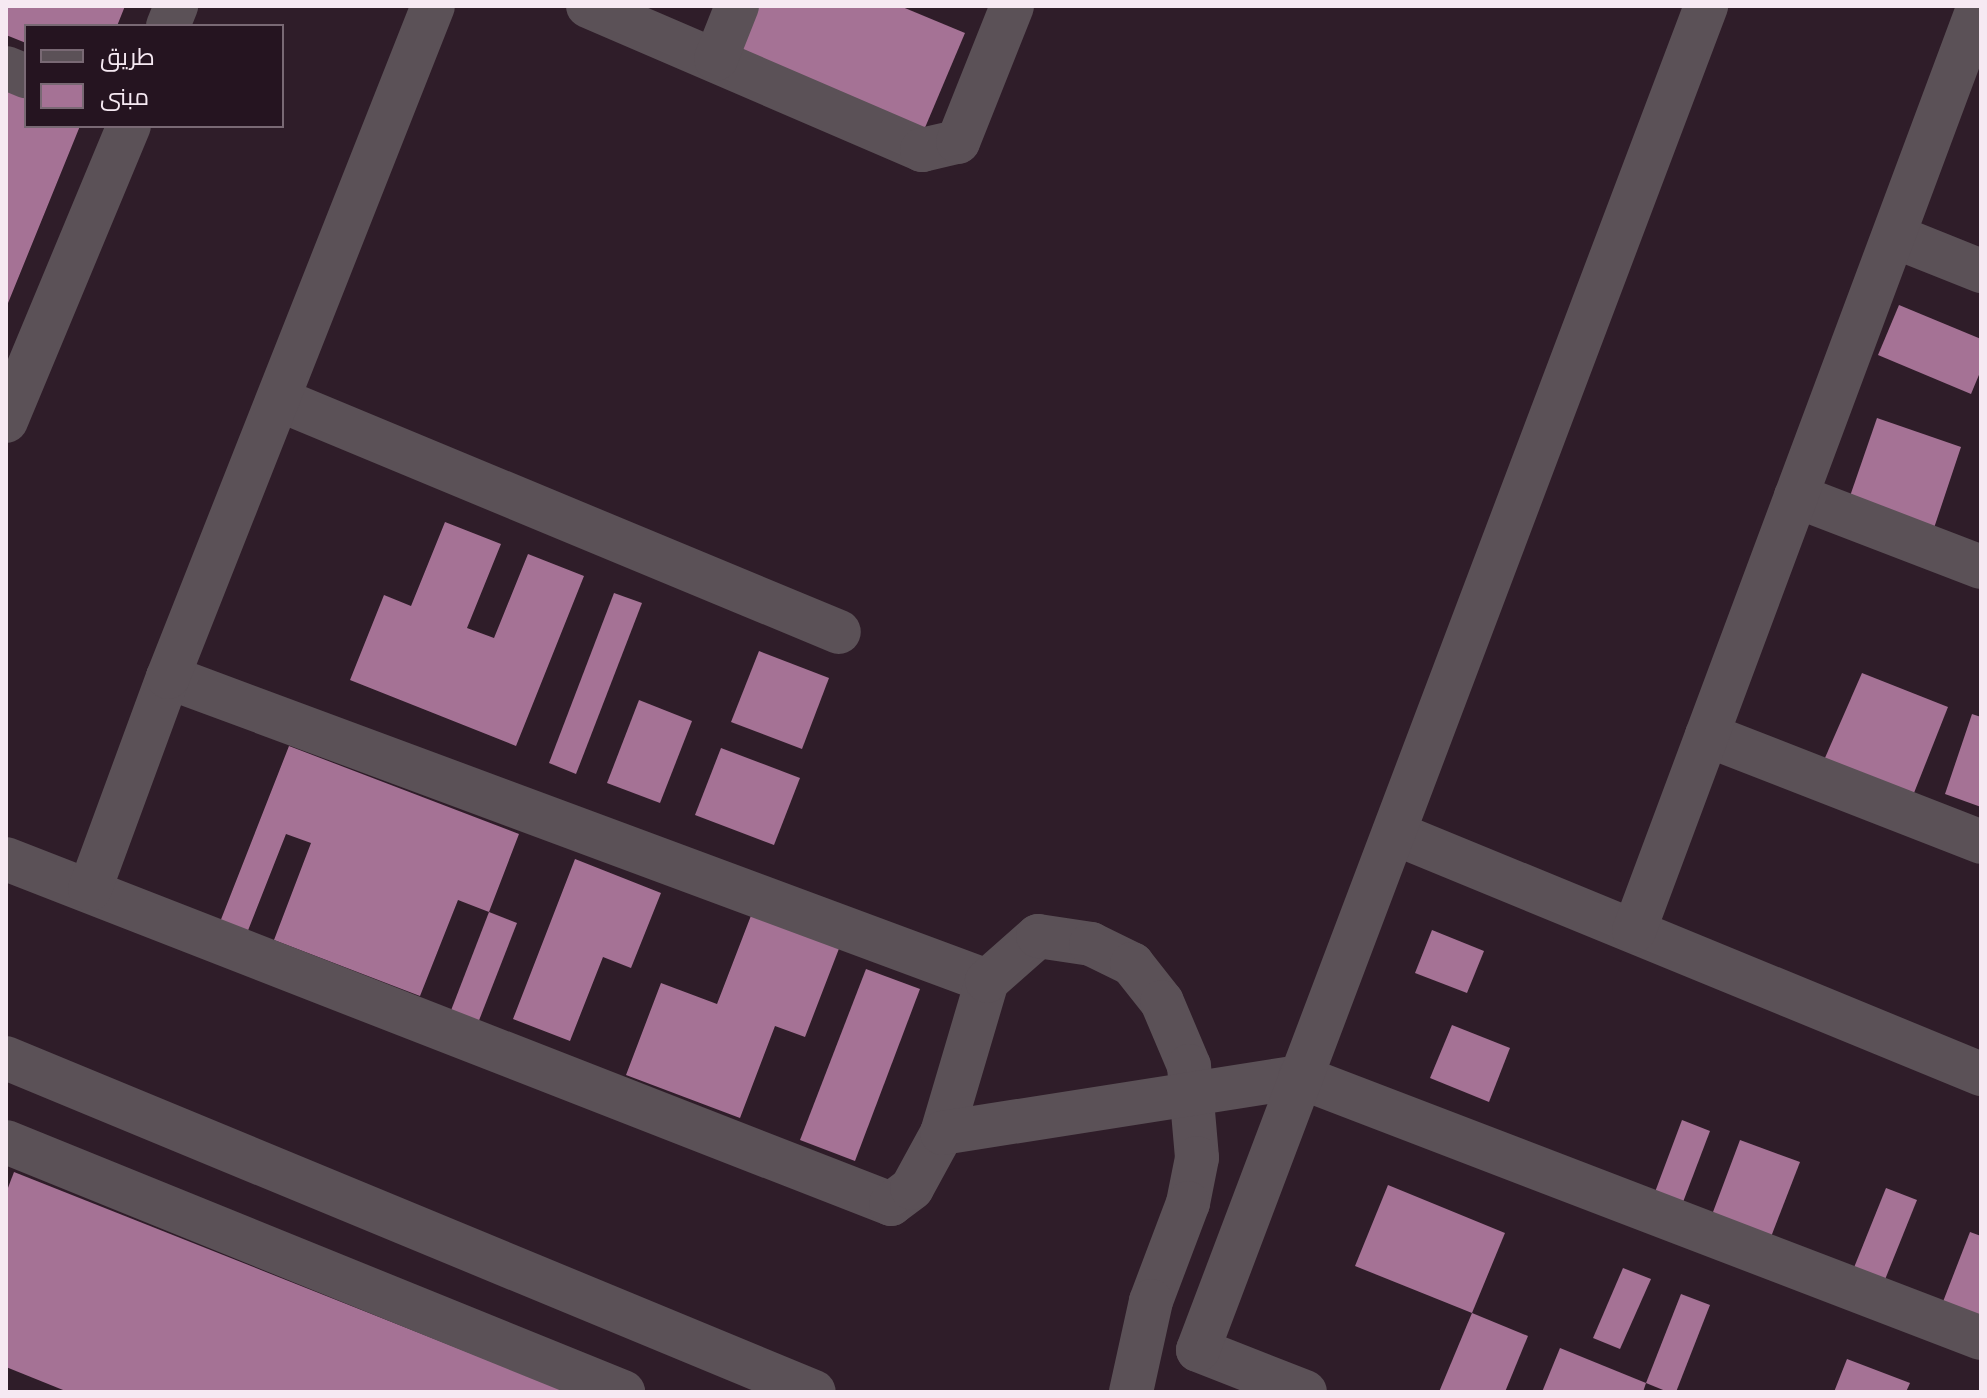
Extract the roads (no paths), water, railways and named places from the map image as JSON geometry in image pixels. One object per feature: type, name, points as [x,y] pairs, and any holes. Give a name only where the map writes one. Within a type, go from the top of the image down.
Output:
[{"type":"street","points":[[90,889],[168,677],[280,400],[433,6]]},
{"type":"street","points":[[588,6],[922,150],[940,149],[958,142],[1012,6]]},
{"type":"street","points":[[716,59],[737,6]]},
{"type":"street","points":[[1305,1392],[1198,1350],[1706,6]]},
{"type":"street","points":[[1634,931],[1896,237],[1979,6]]},
{"type":"street","points":[[6,421],[128,128]]},
{"type":"street","points":[[1896,237],[1981,271]]},
{"type":"street","points":[[280,400],[839,632]]},
{"type":"street","points":[[1796,496],[1981,567]]},
{"type":"street","points":[[168,677],[987,981]]},
{"type":"street","points":[[1707,735],[1981,842]]},
{"type":"street","points":[[1394,833],[1981,1074]]},
{"type":"street","points":[[6,859],[90,889],[891,1204],[912,1188],[942,1133],[987,981],[1038,936],[1091,944],[1132,964],[1162,1002],[1189,1066],[1194,1094],[1197,1158],[1188,1203],[1151,1301],[1131,1392]]},
{"type":"street","points":[[8,1065],[814,1392]]},
{"type":"street","points":[[942,1133],[1300,1077],[1981,1338]]},
{"type":"street","points":[[6,1142],[623,1392]]}]
